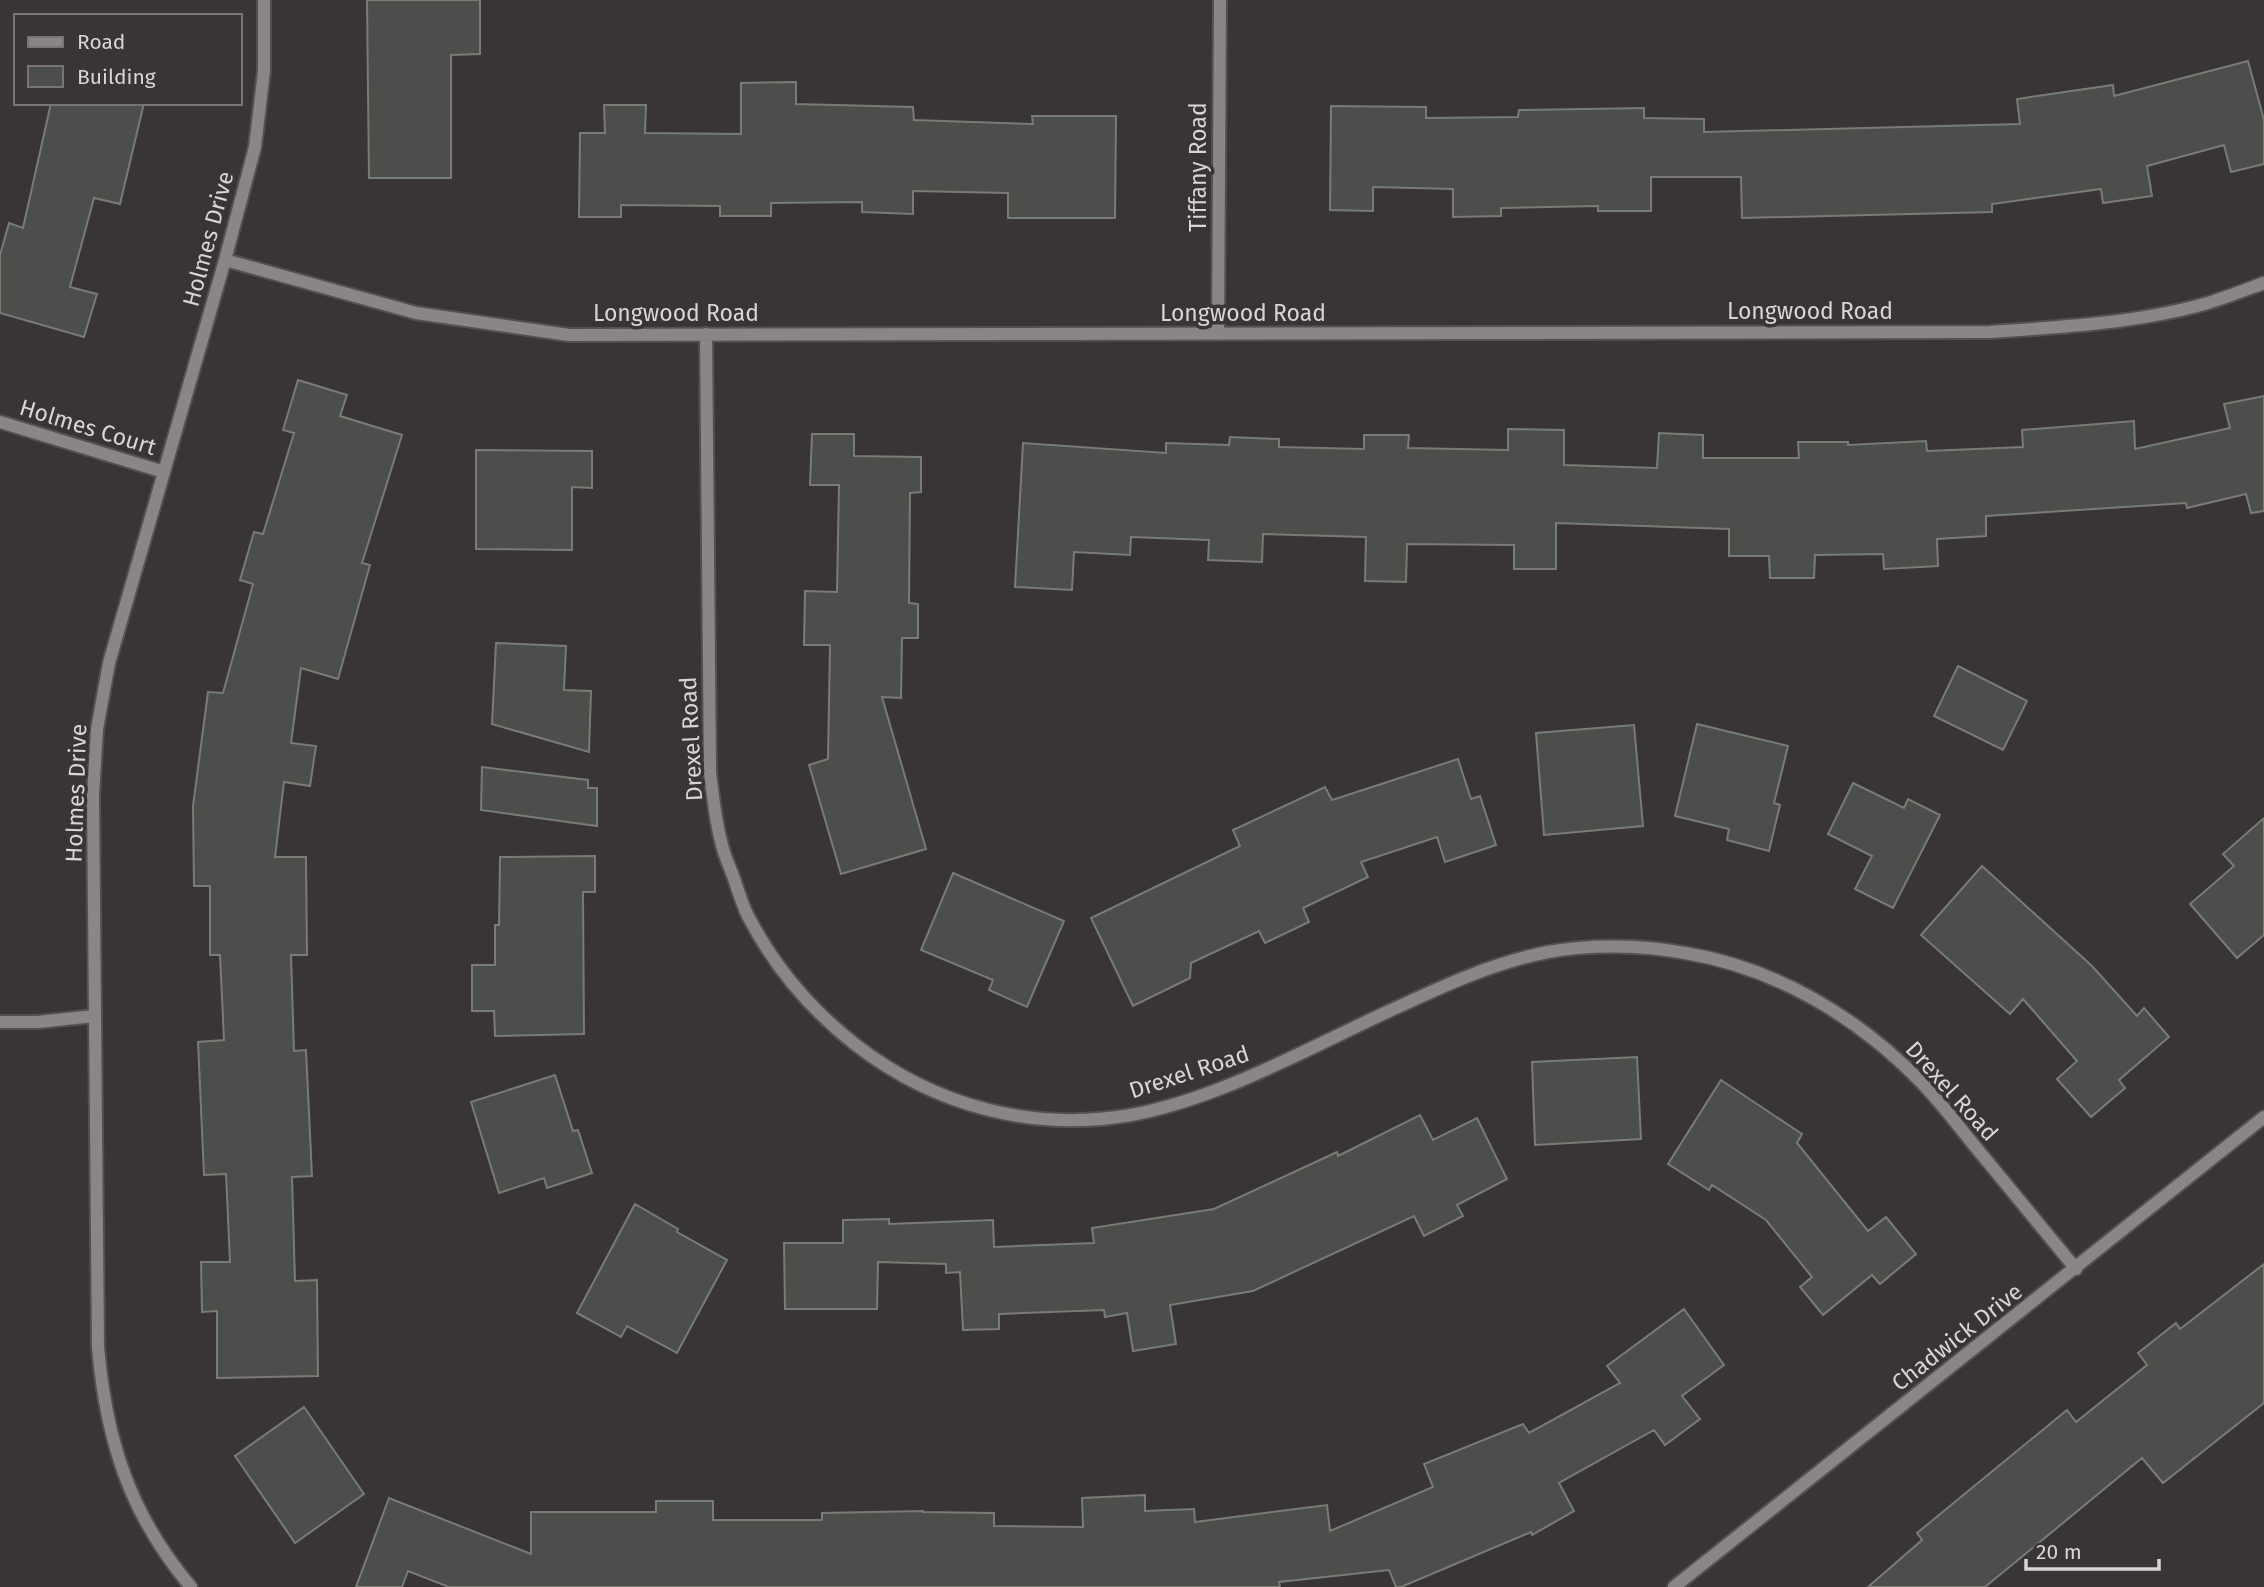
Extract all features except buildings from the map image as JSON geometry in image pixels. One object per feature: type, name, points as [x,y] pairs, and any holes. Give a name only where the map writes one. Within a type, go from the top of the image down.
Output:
[{"type":"street","name":"Holmes Drive","points":[[191,1587],[169,1561],[133,1497],[113,1439],[102,1394],[98,1347],[93,795],[97,729],[109,663],[255,147],[264,71],[264,0]]},
{"type":"street","name":"Tiffany Road","points":[[1219,334],[1220,0]]},
{"type":"street","name":"Longwood Road","points":[[225,260],[416,313],[569,335],[1990,332],[2070,327],[2135,318],[2207,303],[2264,283]]},
{"type":"street","name":"Drexel Road","points":[[706,334],[710,773],[721,843],[747,912],[782,970],[829,1024],[884,1067],[934,1093],[982,1109],[1036,1118],[1092,1119],[1132,1115],[1240,1080],[1455,981],[1501,964],[1548,952],[1595,947],[1685,953],[1729,963],[1786,983],[1836,1012],[1875,1040],[1923,1084],[2076,1269]]},
{"type":"street","name":"Holmes Court","points":[[0,422],[164,472]]},
{"type":"street","points":[[0,1022],[38,1022],[94,1016]]},
{"type":"street","name":"Chadwick Drive","points":[[1674,1587],[2264,1117]]}]
